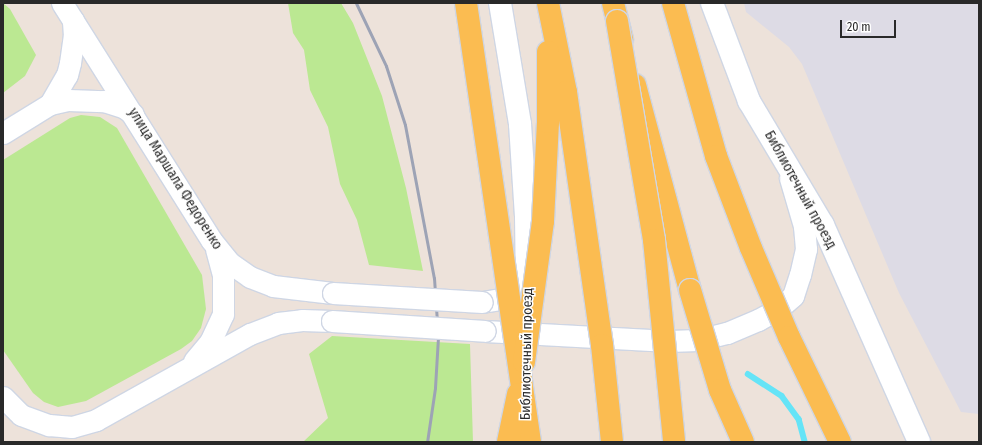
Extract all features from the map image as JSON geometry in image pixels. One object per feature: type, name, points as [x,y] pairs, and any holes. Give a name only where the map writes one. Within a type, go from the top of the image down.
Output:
[{"type":"main road","points":[[466,3],[530,442]]},
{"type":"main road","name":"Библиотечный проезд","points":[[500,3],[520,124],[528,262],[526,442]]},
{"type":"main road","points":[[508,442],[529,336],[543,221],[548,122],[545,3]]},
{"type":"main road","points":[[548,3],[566,92],[602,345],[612,442]]},
{"type":"main road","points":[[673,3],[716,156],[751,248],[789,337],[840,442]]},
{"type":"main road","name":"Библиотечный проезд","points":[[712,3],[749,101],[823,225],[919,442]]},
{"type":"main road","points":[[615,12],[654,240],[674,442]]},
{"type":"main road","points":[[615,12],[654,148],[690,290],[720,390],[743,442]]},
{"type":"street","name":"улица Маршала Федоренко","points":[[68,11],[212,241],[230,263],[250,278],[273,286],[332,293],[482,302],[500,299],[512,291],[528,262]]},
{"type":"street","points":[[50,104],[66,75],[70,63],[74,36],[68,11]]},
{"type":"street","points":[[3,133],[50,104],[80,99],[104,101],[125,108],[135,116]]},
{"type":"street","points":[[3,397],[21,415],[49,425],[72,427],[96,420],[250,334],[278,323],[302,320],[668,341],[698,340],[727,333],[778,309],[792,296],[806,250],[804,226],[786,163]]},
{"type":"street","points":[[185,371],[210,342],[223,314],[223,275],[212,241]]},
{"type":"shaded area","points":[[744,3],[979,3],[979,414],[961,412],[899,293],[802,64],[789,47],[746,12]]},
{"type":"green space","points":[[3,3],[10,9],[36,55],[25,76],[3,93]]},
{"type":"green space","points":[[288,3],[341,3],[353,23],[382,96],[406,188],[423,271],[369,265],[357,220],[340,184],[328,127],[310,90],[304,50],[293,33]]},
{"type":"green space","points":[[81,115],[100,117],[117,128],[202,275],[206,309],[201,328],[192,341],[181,349],[86,401],[58,407],[44,402],[33,393],[3,350],[3,160],[70,118]]},
{"type":"green space","points":[[332,336],[470,344],[473,442],[303,442],[328,418],[309,354]]},
{"type":"waterway","points":[[748,374],[782,396],[799,419],[805,442]]},
{"type":"railway","points":[[356,3],[386,66],[405,125],[434,278],[438,337],[435,388],[427,442]]}]
